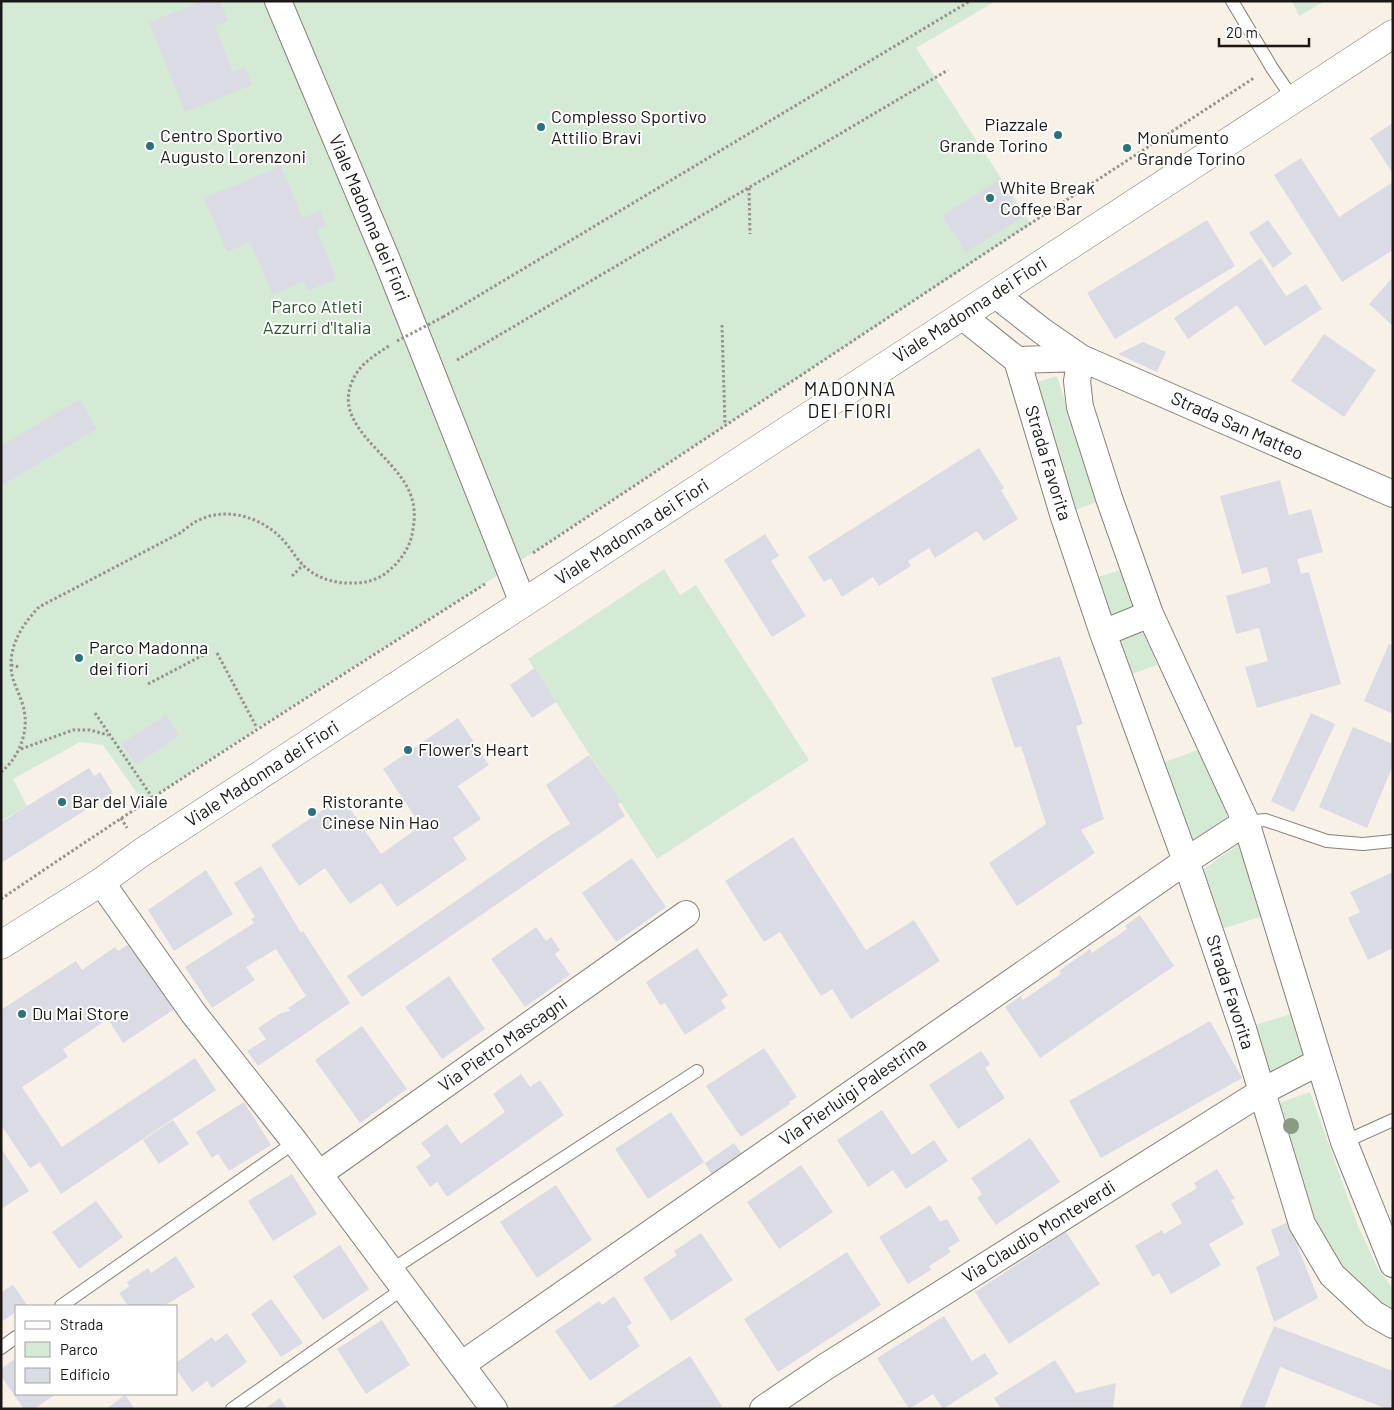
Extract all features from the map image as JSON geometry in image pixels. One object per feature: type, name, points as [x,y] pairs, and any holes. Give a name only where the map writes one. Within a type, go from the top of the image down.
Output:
[{"type":"main road","name":"Viale Madonna dei Fiori","points":[[1,946],[1393,34]]},
{"type":"street","name":"Viale Madonna dei Fiori","points":[[278,1],[387,260],[523,603]]},
{"type":"street","name":"Strada San Matteo","points":[[996,295],[1042,331],[1081,358],[1393,494]]},
{"type":"street","points":[[962,316],[1017,360]]},
{"type":"street","name":"Strada San Matteo","points":[[1017,360],[1081,358]]},
{"type":"street","points":[[1081,358],[1077,381],[1080,408],[1115,515],[1150,614],[1246,822],[1344,1142],[1393,1264]]},
{"type":"street","name":"Strada Favorita","points":[[1017,360],[1063,514],[1103,633],[1186,861],[1263,1091],[1302,1224],[1332,1275],[1374,1314],[1393,1326]]},
{"type":"street","points":[[1103,633],[1150,614]]},
{"type":"street","name":"Via Pierluigi Palestrina","points":[[460,1365],[1186,861],[1246,822]]},
{"type":"street","points":[[101,882],[194,1014],[295,1142],[494,1409]]},
{"type":"street","name":"Via Pietro Mascagni","points":[[319,1174],[686,914]]},
{"type":"street","name":"Via Claudio Monteverdi","points":[[763,1409],[834,1362],[1263,1091],[1319,1062]]},
{"type":"lane","points":[[1232,1],[1293,99]]},
{"type":"lane","points":[[1246,822],[1265,820],[1327,841],[1363,844],[1393,841]]},
{"type":"lane","points":[[232,1409],[398,1279],[697,1071]]},
{"type":"lane","points":[[1344,1142],[1393,1120]]},
{"type":"lane","points":[[62,1305],[295,1142]]},
{"type":"lane","points":[[1,1348],[15,1338]]},
{"type":"path","points":[[1,772],[8,767],[20,749],[25,728],[23,706],[14,686],[11,665],[14,643],[24,623],[39,607],[180,533],[199,520],[222,514],[245,516],[266,525],[284,541],[303,566],[322,578],[343,584],[365,583],[386,574],[402,558],[412,538],[415,516],[411,495],[400,476],[362,434],[352,417],[349,398],[351,384],[359,370],[372,357],[396,341],[443,317],[970,1]]},
{"type":"path","points":[[1,899],[152,797],[509,568],[1009,238],[1272,68]]},
{"type":"path","points":[[433,375],[948,70]]},
{"type":"path","points":[[749,188],[750,234]]},
{"type":"path","points":[[722,325],[725,426]]},
{"type":"path","points":[[292,576],[303,566]]},
{"type":"path","points":[[148,684],[209,652]]},
{"type":"path","points":[[217,653],[258,728]]},
{"type":"path","points":[[11,665],[20,667]]},
{"type":"path","points":[[94,714],[152,797]]},
{"type":"path","points":[[20,749],[73,730],[90,730],[109,735]]},
{"type":"green space","name":"Parco Atleti Azzurri d'Italia","points":[[1,1],[996,1],[916,48],[1031,224],[509,568],[257,728],[144,803],[103,745],[80,742],[13,779],[27,806],[1,821]]},
{"type":"green space","points":[[1292,1],[1325,1],[1299,16]]},
{"type":"green space","points":[[1057,376],[1097,502],[1072,511],[1031,384]]},
{"type":"green space","points":[[664,569],[680,595],[696,585],[809,760],[657,859],[528,659]]},
{"type":"green space","points":[[1120,570],[1133,608],[1109,617],[1095,578]]},
{"type":"green space","points":[[1145,631],[1157,665],[1129,675],[1117,641]]},
{"type":"green space","points":[[1200,749],[1228,817],[1191,841],[1162,763]]},
{"type":"green space","points":[[1239,844],[1263,916],[1218,930],[1200,872]]},
{"type":"green space","points":[[1291,1014],[1304,1058],[1268,1078],[1252,1026]]},
{"type":"green space","points":[[1310,1092],[1358,1226],[1377,1267],[1393,1289],[1393,1311],[1378,1302],[1345,1269],[1323,1242],[1276,1104]]},
{"type":"building","points":[[202,1],[220,1],[228,21],[215,26],[233,72],[245,67],[252,85],[185,112],[149,22]]},
{"type":"building","points":[[1393,123],[1393,174],[1370,138]]},
{"type":"building","points":[[1301,158],[1339,217],[1393,182],[1393,250],[1342,282],[1274,175]]},
{"type":"building","points":[[281,166],[302,218],[320,211],[326,226],[317,230],[337,279],[308,291],[304,281],[273,295],[250,242],[227,252],[204,198]]},
{"type":"building","name":"White Break Coffee Bar","points":[[999,180],[1022,218],[966,252],[942,216]]},
{"type":"building","points":[[1207,220],[1235,266],[1115,339],[1087,293]]},
{"type":"building","points":[[1268,220],[1292,254],[1273,268],[1249,233]]},
{"type":"building","points":[[1261,258],[1286,296],[1306,284],[1322,309],[1265,346],[1237,305],[1188,339],[1174,318]]},
{"type":"building","points":[[1393,277],[1393,326],[1369,304]]},
{"type":"building","points":[[1324,334],[1376,370],[1344,417],[1291,381]]},
{"type":"building","points":[[1143,342],[1166,352],[1157,372],[1118,354]]},
{"type":"building","points":[[80,399],[97,429],[1,486],[1,446]]},
{"type":"building","points":[[979,448],[1004,488],[1001,490],[1018,519],[984,541],[977,531],[935,558],[929,548],[908,561],[911,566],[879,586],[873,577],[842,597],[831,578],[824,582],[808,557]]},
{"type":"building","points":[[1280,480],[1289,515],[1311,509],[1323,552],[1297,559],[1301,574],[1309,572],[1341,684],[1257,708],[1245,667],[1268,661],[1259,628],[1236,634],[1226,596],[1271,583],[1267,567],[1242,574],[1220,496]]},
{"type":"building","points":[[765,534],[779,556],[771,561],[806,616],[772,637],[724,560]]},
{"type":"building","points":[[1389,644],[1393,646],[1393,714],[1364,701]]},
{"type":"building","points":[[1060,656],[1083,724],[1076,726],[1104,819],[1081,830],[1095,853],[1017,906],[989,863],[1046,824],[1021,746],[1015,748],[991,678]]},
{"type":"building","points":[[535,668],[556,702],[532,718],[510,685]]},
{"type":"building","points":[[1311,713],[1335,724],[1294,812],[1271,801]]},
{"type":"building","points":[[166,715],[179,736],[136,765],[121,743]]},
{"type":"building","points":[[458,718],[489,765],[458,786],[481,819],[453,838],[467,859],[397,907],[381,883],[350,904],[325,868],[299,886],[271,845],[342,797],[381,854],[421,826],[383,769]]},
{"type":"building","points":[[1353,727],[1393,744],[1393,765],[1367,828],[1319,807]]},
{"type":"building","points":[[589,755],[621,802],[618,804],[625,816],[362,997],[347,976],[554,833],[570,824],[546,785]]},
{"type":"building","points":[[89,768],[94,776],[100,772],[113,793],[1,863],[1,822]]},
{"type":"building","points":[[793,837],[866,950],[914,920],[940,961],[851,1019],[832,989],[821,996],[780,932],[764,942],[725,881]]},
{"type":"building","points":[[632,858],[666,907],[616,942],[582,893]]},
{"type":"building","points":[[261,866],[301,933],[303,931],[350,1003],[258,1066],[247,1051],[266,1039],[258,1028],[281,1013],[290,1011],[288,1008],[306,996],[276,949],[246,967],[255,980],[212,1008],[185,967],[254,923],[251,919],[255,917],[234,883]]},
{"type":"building","points":[[206,870],[233,914],[174,951],[148,910]]},
{"type":"building","points":[[1393,872],[1393,948],[1368,960],[1348,918],[1360,912],[1350,892]]},
{"type":"building","points":[[1140,915],[1174,966],[1040,1058],[1005,1007],[1021,996],[1023,1000],[1061,974],[1059,971],[1090,949],[1092,953],[1127,929],[1125,926]]},
{"type":"building","points":[[536,927],[546,941],[551,937],[560,950],[555,954],[570,975],[525,1007],[491,959]]},
{"type":"building","points":[[135,940],[179,1006],[123,1043],[108,1019],[63,1049],[68,1057],[22,1087],[62,1147],[195,1058],[216,1090],[61,1194],[40,1162],[30,1168],[1,1125],[1,1010],[76,961],[82,970],[115,947],[118,951]]},
{"type":"building","points":[[697,948],[728,995],[721,1000],[726,1008],[685,1035],[665,1003],[660,1005],[646,982]]},
{"type":"building","points":[[449,976],[485,1029],[442,1059],[405,1007]]},
{"type":"building","points":[[1210,1021],[1242,1078],[1101,1158],[1069,1101]]},
{"type":"building","points":[[362,1026],[407,1089],[360,1123],[315,1060]]},
{"type":"building","points":[[764,1048],[797,1097],[789,1102],[790,1104],[741,1137],[706,1086]]},
{"type":"building","points":[[981,1051],[990,1064],[985,1068],[1005,1098],[958,1129],[929,1085]]},
{"type":"building","points":[[521,1074],[530,1087],[540,1080],[564,1115],[447,1197],[437,1182],[430,1187],[416,1167],[431,1156],[421,1143],[447,1124],[461,1144],[505,1112],[493,1094]]},
{"type":"building","points":[[244,1102],[271,1145],[229,1171],[218,1154],[212,1158],[196,1132]]},
{"type":"building","points":[[882,1110],[912,1155],[934,1140],[948,1161],[906,1189],[893,1170],[868,1187],[837,1140]]},
{"type":"building","points":[[671,1112],[704,1162],[648,1199],[615,1149]]},
{"type":"building","points":[[173,1120],[189,1144],[159,1164],[143,1140]]},
{"type":"building","points":[[1030,1138],[1060,1182],[996,1225],[977,1198],[982,1194],[971,1178]]},
{"type":"building","points":[[734,1143],[744,1157],[713,1177],[705,1163]]},
{"type":"building","points":[[1,1148],[29,1191],[1,1209]]},
{"type":"building","points":[[801,1165],[833,1212],[779,1249],[747,1202]]},
{"type":"building","points":[[1217,1169],[1235,1199],[1231,1200],[1244,1224],[1209,1244],[1221,1265],[1171,1294],[1159,1273],[1153,1277],[1135,1246],[1162,1230],[1164,1234],[1182,1223],[1171,1204],[1197,1188],[1194,1183]]},
{"type":"building","points":[[292,1174],[317,1214],[273,1241],[248,1201]]},
{"type":"building","points":[[556,1185],[592,1240],[537,1278],[500,1222]]},
{"type":"building","points":[[96,1201],[123,1237],[79,1269],[52,1232]]},
{"type":"building","points":[[930,1205],[940,1222],[947,1219],[960,1241],[948,1248],[951,1252],[929,1266],[931,1270],[908,1284],[879,1237]]},
{"type":"building","points":[[1288,1222],[1318,1298],[1274,1322],[1256,1267],[1280,1255],[1271,1230]]},
{"type":"building","points":[[1066,1232],[1100,1284],[1009,1344],[975,1292]]},
{"type":"building","points":[[701,1233],[733,1280],[671,1321],[643,1278],[677,1255],[674,1251]]},
{"type":"building","points":[[340,1245],[369,1289],[323,1320],[293,1276]]},
{"type":"building","points":[[847,1252],[881,1305],[778,1372],[744,1319]]},
{"type":"building","points":[[176,1256],[195,1287],[166,1305],[127,1305],[119,1293],[129,1287],[127,1282],[148,1268],[151,1273]]},
{"type":"building","points":[[13,1285],[27,1305],[15,1305],[15,1313],[1,1322],[1,1292]]},
{"type":"building","points":[[614,1296],[632,1323],[627,1327],[640,1346],[590,1381],[555,1331],[599,1301],[602,1305]]},
{"type":"building","points":[[271,1299],[303,1343],[281,1357],[251,1314]]},
{"type":"building","points":[[944,1316],[972,1361],[985,1353],[998,1374],[943,1409],[933,1394],[909,1409],[877,1358]]},
{"type":"building","points":[[382,1320],[410,1365],[366,1394],[337,1349]]},
{"type":"building","points":[[1274,1326],[1393,1371],[1393,1409],[1387,1409],[1280,1367],[1264,1409],[1239,1409]]},
{"type":"building","points":[[227,1333],[247,1362],[212,1388],[207,1381],[192,1392],[178,1372],[178,1362],[212,1337],[215,1342]]},
{"type":"building","points":[[690,1356],[722,1406],[718,1409],[609,1409]]},
{"type":"building","points":[[15,1359],[15,1395],[55,1395],[34,1409],[24,1409],[1,1376],[1,1369]]},
{"type":"building","points":[[1055,1360],[1076,1393],[1116,1383],[1113,1409],[1001,1409],[994,1398]]},
{"type":"building","points":[[125,1395],[135,1409],[106,1409]]},
{"type":"building","points":[[280,1398],[287,1409],[264,1409]]},
{"type":"place","name":"Complesso Sportivo Attilio Bravi","points":[[541,127]]},
{"type":"place","name":"Piazzale Grande Torino","points":[[1058,135]]},
{"type":"place","name":"Centro Sportivo Augusto Lorenzoni","points":[[150,146]]},
{"type":"place","name":"Monumento Grande Torino","points":[[1127,148]]},
{"type":"place","name":"White Break Coffee Bar","points":[[990,198]]},
{"type":"place","name":"Parco Madonna dei fiori","points":[[79,658]]},
{"type":"place","name":"Flower's Heart","points":[[408,750]]},
{"type":"place","name":"Bar del Viale","points":[[62,802]]},
{"type":"place","name":"Ristorante Cinese Nin Hao","points":[[312,812]]},
{"type":"place","name":"Du Mai Store","points":[[22,1014]]},
{"type":"district","name":"MADONNA DEI FIORI","points":[[850,400]]}]
